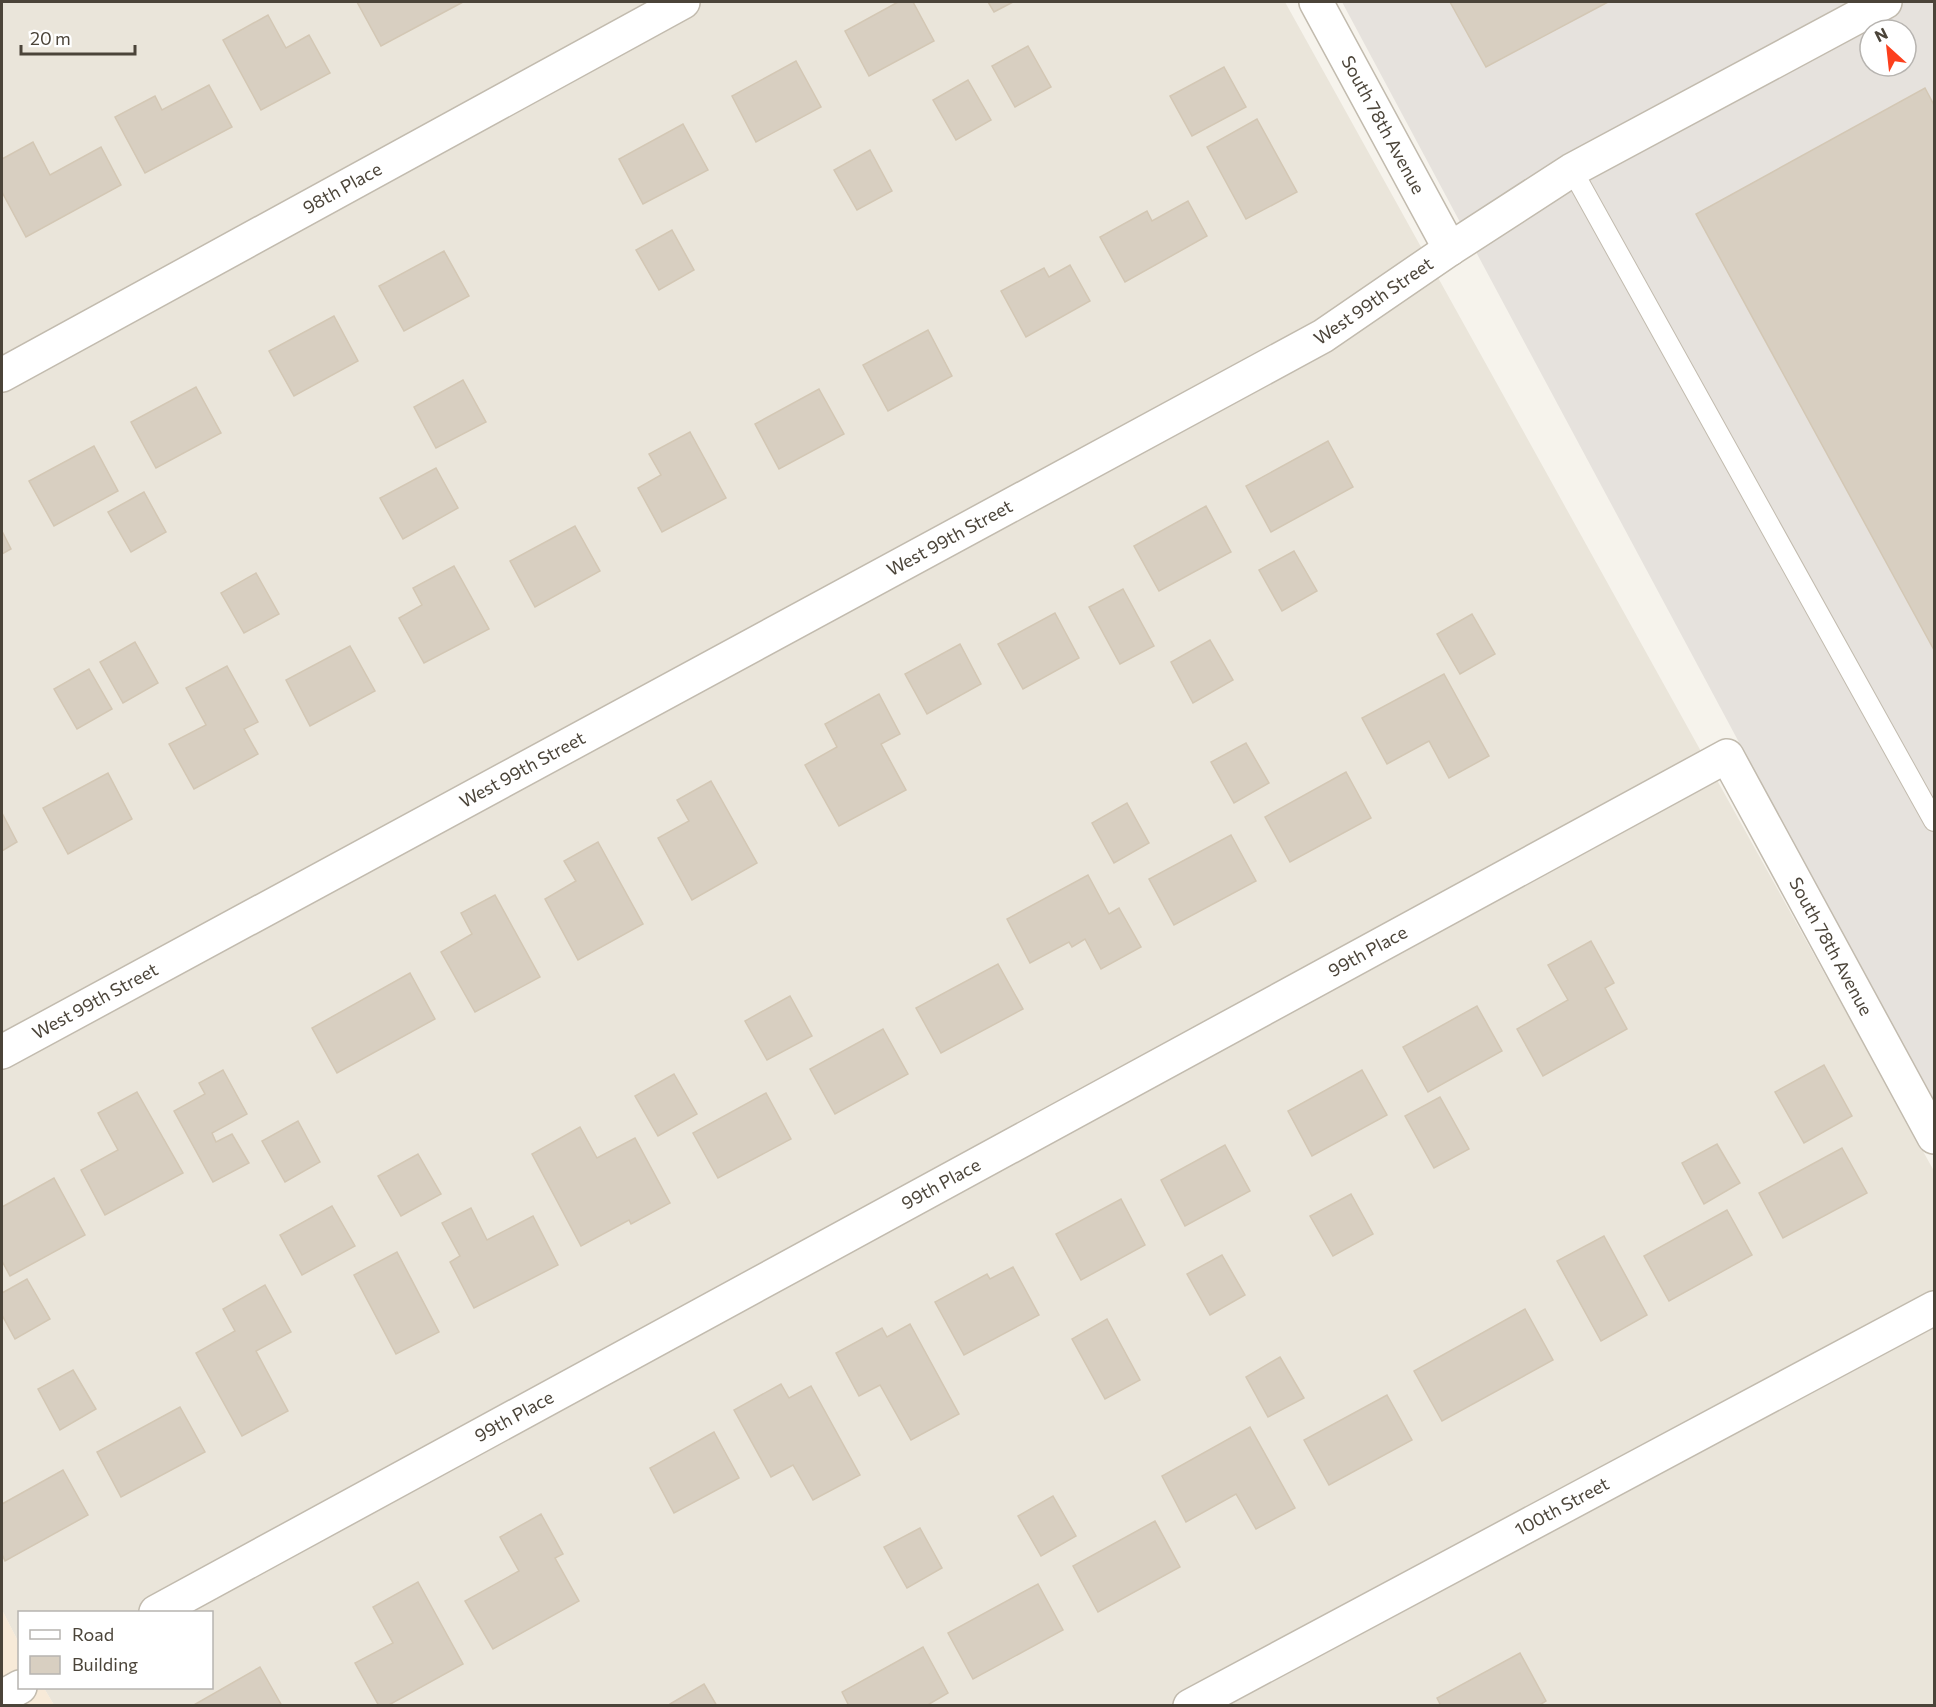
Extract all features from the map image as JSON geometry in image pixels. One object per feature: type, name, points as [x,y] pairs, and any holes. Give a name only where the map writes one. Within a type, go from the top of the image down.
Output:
[{"type":"street","name":"98th Place","points":[[2,375],[683,2]]},
{"type":"street","name":"South 78th Avenue","points":[[1316,2],[1449,249]]},
{"type":"street","name":"West 99th Street","points":[[2,1052],[1323,336],[1449,249],[1572,170],[1885,2]]},
{"type":"street","name":"South 78th Avenue","points":[[1727,756],[1935,1137]]},
{"type":"street","name":"99th Place","points":[[158,1611],[1727,756]]},
{"type":"street","name":"100th Street","points":[[1190,1706],[1935,1308]]},
{"type":"street","points":[[2,1697],[18,1688]]},
{"type":"lane","points":[[1572,170],[1935,821]]},
{"type":"shaded area","points":[[2,2],[1285,2],[1934,1171],[1934,1705],[54,1705],[45,1689],[213,1689],[213,1611],[18,1611],[18,1641],[2,1610]]},
{"type":"shaded area","points":[[1342,2],[1934,2],[1934,1106]]},
{"type":"shaded area","points":[[2,1610],[18,1641],[18,1689],[45,1689],[54,1705],[2,1705]]},
{"type":"building","points":[[357,2],[463,2],[381,46]]},
{"type":"building","points":[[898,2],[913,2],[934,41],[869,76],[845,31]]},
{"type":"building","points":[[988,2],[1013,2],[994,12]]},
{"type":"building","points":[[1450,2],[1608,2],[1486,67]]},
{"type":"building","points":[[268,15],[286,48],[309,35],[330,73],[261,110],[223,40]]},
{"type":"building","points":[[1028,46],[1051,87],[1015,107],[992,66]]},
{"type":"building","points":[[796,61],[821,107],[756,142],[732,96]]},
{"type":"building","points":[[1224,67],[1246,107],[1192,136],[1170,96]]},
{"type":"building","points":[[968,80],[991,120],[956,140],[933,100]]},
{"type":"building","points":[[209,85],[232,127],[145,173],[115,117],[155,96],[162,110]]},
{"type":"building","points":[[1925,88],[1934,105],[1934,650],[1696,214]]},
{"type":"building","points":[[1257,119],[1297,192],[1246,219],[1207,147]]},
{"type":"building","points":[[683,124],[708,170],[643,204],[619,159]]},
{"type":"building","points":[[33,142],[50,175],[101,147],[121,185],[26,237],[2,192],[2,159]]},
{"type":"building","points":[[870,150],[892,191],[857,210],[834,170]]},
{"type":"building","points":[[1188,201],[1207,236],[1125,282],[1100,237],[1147,211],[1152,221]]},
{"type":"building","points":[[672,230],[694,270],[659,290],[636,250]]},
{"type":"building","points":[[444,251],[469,296],[404,331],[379,286]]},
{"type":"building","points":[[1070,265],[1090,301],[1026,337],[1001,291],[1044,268],[1049,277]]},
{"type":"building","points":[[334,316],[358,361],[294,396],[269,351]]},
{"type":"building","points":[[928,330],[952,376],[888,411],[863,365]]},
{"type":"building","points":[[463,380],[486,422],[436,448],[414,407]]},
{"type":"building","points":[[196,387],[221,433],[156,468],[131,422]]},
{"type":"building","points":[[819,389],[844,434],[779,469],[755,424]]},
{"type":"building","points":[[690,432],[726,498],[662,532],[638,488],[661,475],[649,454]]},
{"type":"building","points":[[1328,441],[1353,487],[1271,532],[1246,486]]},
{"type":"building","points":[[94,446],[118,491],[54,526],[29,481]]},
{"type":"building","points":[[436,468],[458,508],[403,539],[380,498]]},
{"type":"building","points":[[144,492],[166,532],[131,552],[108,512]]},
{"type":"building","points":[[1206,506],[1231,552],[1159,591],[1134,546]]},
{"type":"building","points":[[575,526],[600,571],[535,607],[510,561]]},
{"type":"building","points":[[2,531],[11,549],[2,554]]},
{"type":"building","points":[[1294,551],[1317,591],[1282,611],[1259,570]]},
{"type":"building","points":[[454,566],[489,629],[424,663],[399,618],[422,605],[413,588]]},
{"type":"building","points":[[256,573],[279,614],[244,633],[221,593]]},
{"type":"building","points":[[1123,589],[1154,646],[1120,664],[1089,607]]},
{"type":"building","points":[[1055,613],[1079,658],[1023,689],[998,644]]},
{"type":"building","points":[[1472,614],[1495,654],[1460,674],[1437,634]]},
{"type":"building","points":[[1210,640],[1233,680],[1193,703],[1171,662]]},
{"type":"building","points":[[135,642],[158,683],[123,703],[100,662]]},
{"type":"building","points":[[960,644],[981,684],[927,714],[905,674]]},
{"type":"building","points":[[350,646],[375,691],[310,726],[286,680]]},
{"type":"building","points":[[227,666],[258,722],[244,729],[258,754],[194,789],[169,744],[206,725],[186,688]]},
{"type":"building","points":[[89,669],[112,709],[77,729],[54,689]]},
{"type":"building","points":[[1444,674],[1489,756],[1449,778],[1429,741],[1387,764],[1362,718]]},
{"type":"building","points":[[879,694],[900,734],[881,744],[906,790],[839,826],[805,765],[837,747],[825,724]]},
{"type":"building","points":[[1246,743],[1269,783],[1234,803],[1211,762]]},
{"type":"building","points":[[1346,772],[1371,818],[1290,862],[1265,817]]},
{"type":"building","points":[[108,773],[132,819],[68,854],[43,808]]},
{"type":"building","points":[[711,781],[757,863],[692,900],[658,838],[689,821],[677,800]]},
{"type":"building","points":[[1127,803],[1149,843],[1114,863],[1092,823]]},
{"type":"building","points":[[2,813],[17,842],[2,851]]},
{"type":"building","points":[[1231,835],[1256,881],[1174,925],[1149,879]]},
{"type":"building","points":[[598,842],[643,924],[578,960],[545,899],[576,881],[564,861]]},
{"type":"building","points":[[1088,875],[1109,914],[1119,908],[1141,947],[1101,969],[1085,939],[1072,947],[1069,942],[1030,963],[1007,919]]},
{"type":"building","points":[[495,895],[540,977],[475,1012],[441,952],[472,934],[461,913]]},
{"type":"building","points":[[1591,941],[1614,983],[1605,988],[1627,1029],[1543,1076],[1517,1029],[1568,1000],[1548,965]]},
{"type":"building","points":[[998,964],[1023,1009],[941,1053],[916,1008]]},
{"type":"building","points":[[410,973],[435,1019],[337,1073],[312,1028]]},
{"type":"building","points":[[790,996],[812,1036],[767,1060],[745,1021]]},
{"type":"building","points":[[1477,1006],[1502,1051],[1428,1092],[1403,1047]]},
{"type":"building","points":[[883,1029],[908,1074],[835,1114],[810,1069]]},
{"type":"building","points":[[1824,1065],[1852,1116],[1804,1143],[1775,1092]]},
{"type":"building","points":[[223,1070],[247,1114],[212,1133],[216,1142],[232,1134],[249,1163],[213,1182],[174,1111],[205,1094],[199,1083]]},
{"type":"building","points":[[1362,1070],[1387,1115],[1312,1156],[1288,1111]]},
{"type":"building","points":[[674,1074],[697,1114],[658,1136],[635,1096]]},
{"type":"building","points":[[137,1092],[183,1173],[105,1215],[81,1170],[118,1150],[98,1113]]},
{"type":"building","points":[[766,1093],[791,1139],[718,1178],[693,1133]]},
{"type":"building","points":[[1440,1097],[1469,1149],[1434,1168],[1405,1116]]},
{"type":"building","points":[[298,1121],[320,1162],[285,1182],[262,1141]]},
{"type":"building","points":[[580,1127],[597,1158],[635,1138],[670,1203],[631,1224],[629,1220],[581,1246],[532,1154]]},
{"type":"building","points":[[1717,1144],[1740,1183],[1704,1204],[1682,1163]]},
{"type":"building","points":[[1225,1145],[1250,1191],[1185,1226],[1161,1180]]},
{"type":"building","points":[[1842,1148],[1867,1193],[1783,1238],[1759,1193]]},
{"type":"building","points":[[418,1154],[441,1194],[401,1216],[378,1176]]},
{"type":"building","points":[[54,1178],[85,1235],[10,1276],[2,1261],[2,1207]]},
{"type":"building","points":[[1351,1194],[1373,1234],[1333,1256],[1310,1216]]},
{"type":"building","points":[[1121,1199],[1145,1245],[1081,1280],[1056,1234]]},
{"type":"building","points":[[332,1206],[355,1246],[302,1275],[280,1235]]},
{"type":"building","points":[[471,1208],[487,1240],[533,1216],[558,1265],[474,1308],[450,1262],[460,1256],[442,1223]]},
{"type":"building","points":[[1727,1210],[1752,1255],[1669,1301],[1644,1256]]},
{"type":"building","points":[[1604,1236],[1647,1315],[1601,1341],[1557,1261]]},
{"type":"building","points":[[397,1252],[439,1332],[396,1354],[354,1275]]},
{"type":"building","points":[[1222,1255],[1245,1295],[1210,1315],[1187,1274]]},
{"type":"building","points":[[1013,1267],[1039,1315],[964,1355],[935,1302],[987,1274],[990,1279]]},
{"type":"building","points":[[27,1279],[50,1319],[15,1339],[2,1315],[2,1293]]},
{"type":"building","points":[[265,1285],[291,1332],[256,1351],[288,1411],[242,1436],[196,1353],[235,1331],[223,1309]]},
{"type":"building","points":[[1525,1309],[1553,1360],[1442,1421],[1414,1371]]},
{"type":"building","points":[[1107,1319],[1140,1380],[1105,1399],[1072,1339]]},
{"type":"building","points":[[910,1324],[959,1414],[911,1440],[880,1385],[859,1396],[836,1353],[882,1328],[887,1337]]},
{"type":"building","points":[[1280,1357],[1304,1398],[1268,1417],[1246,1377]]},
{"type":"building","points":[[73,1370],[96,1409],[60,1430],[38,1389]]},
{"type":"building","points":[[781,1384],[789,1398],[811,1386],[860,1475],[813,1500],[793,1465],[771,1477],[734,1410]]},
{"type":"building","points":[[1387,1395],[1412,1440],[1329,1485],[1304,1440]]},
{"type":"building","points":[[180,1407],[205,1452],[121,1497],[97,1452]]},
{"type":"building","points":[[1250,1427],[1295,1508],[1256,1529],[1236,1494],[1186,1522],[1162,1476]]},
{"type":"building","points":[[714,1432],[739,1478],[674,1513],[650,1468]]},
{"type":"building","points":[[63,1470],[88,1515],[5,1561],[2,1554],[2,1504]]},
{"type":"building","points":[[1053,1496],[1076,1536],[1041,1556],[1018,1516]]},
{"type":"building","points":[[541,1514],[563,1554],[555,1558],[579,1601],[493,1649],[465,1601],[519,1571],[500,1537]]},
{"type":"building","points":[[1155,1521],[1180,1567],[1098,1612],[1073,1566]]},
{"type":"building","points":[[920,1528],[942,1568],[907,1588],[884,1547]]},
{"type":"building","points":[[418,1582],[463,1664],[387,1706],[379,1706],[355,1663],[393,1643],[373,1607]]},
{"type":"building","points":[[1038,1584],[1063,1630],[973,1679],[948,1633]]},
{"type":"building","points":[[923,1647],[948,1693],[926,1706],[849,1706],[842,1692]]},
{"type":"building","points":[[1520,1653],[1546,1701],[1538,1706],[1441,1706],[1437,1698]]},
{"type":"building","points":[[260,1667],[282,1706],[192,1706]]},
{"type":"building","points":[[704,1684],[717,1706],[670,1706],[670,1704]]}]
